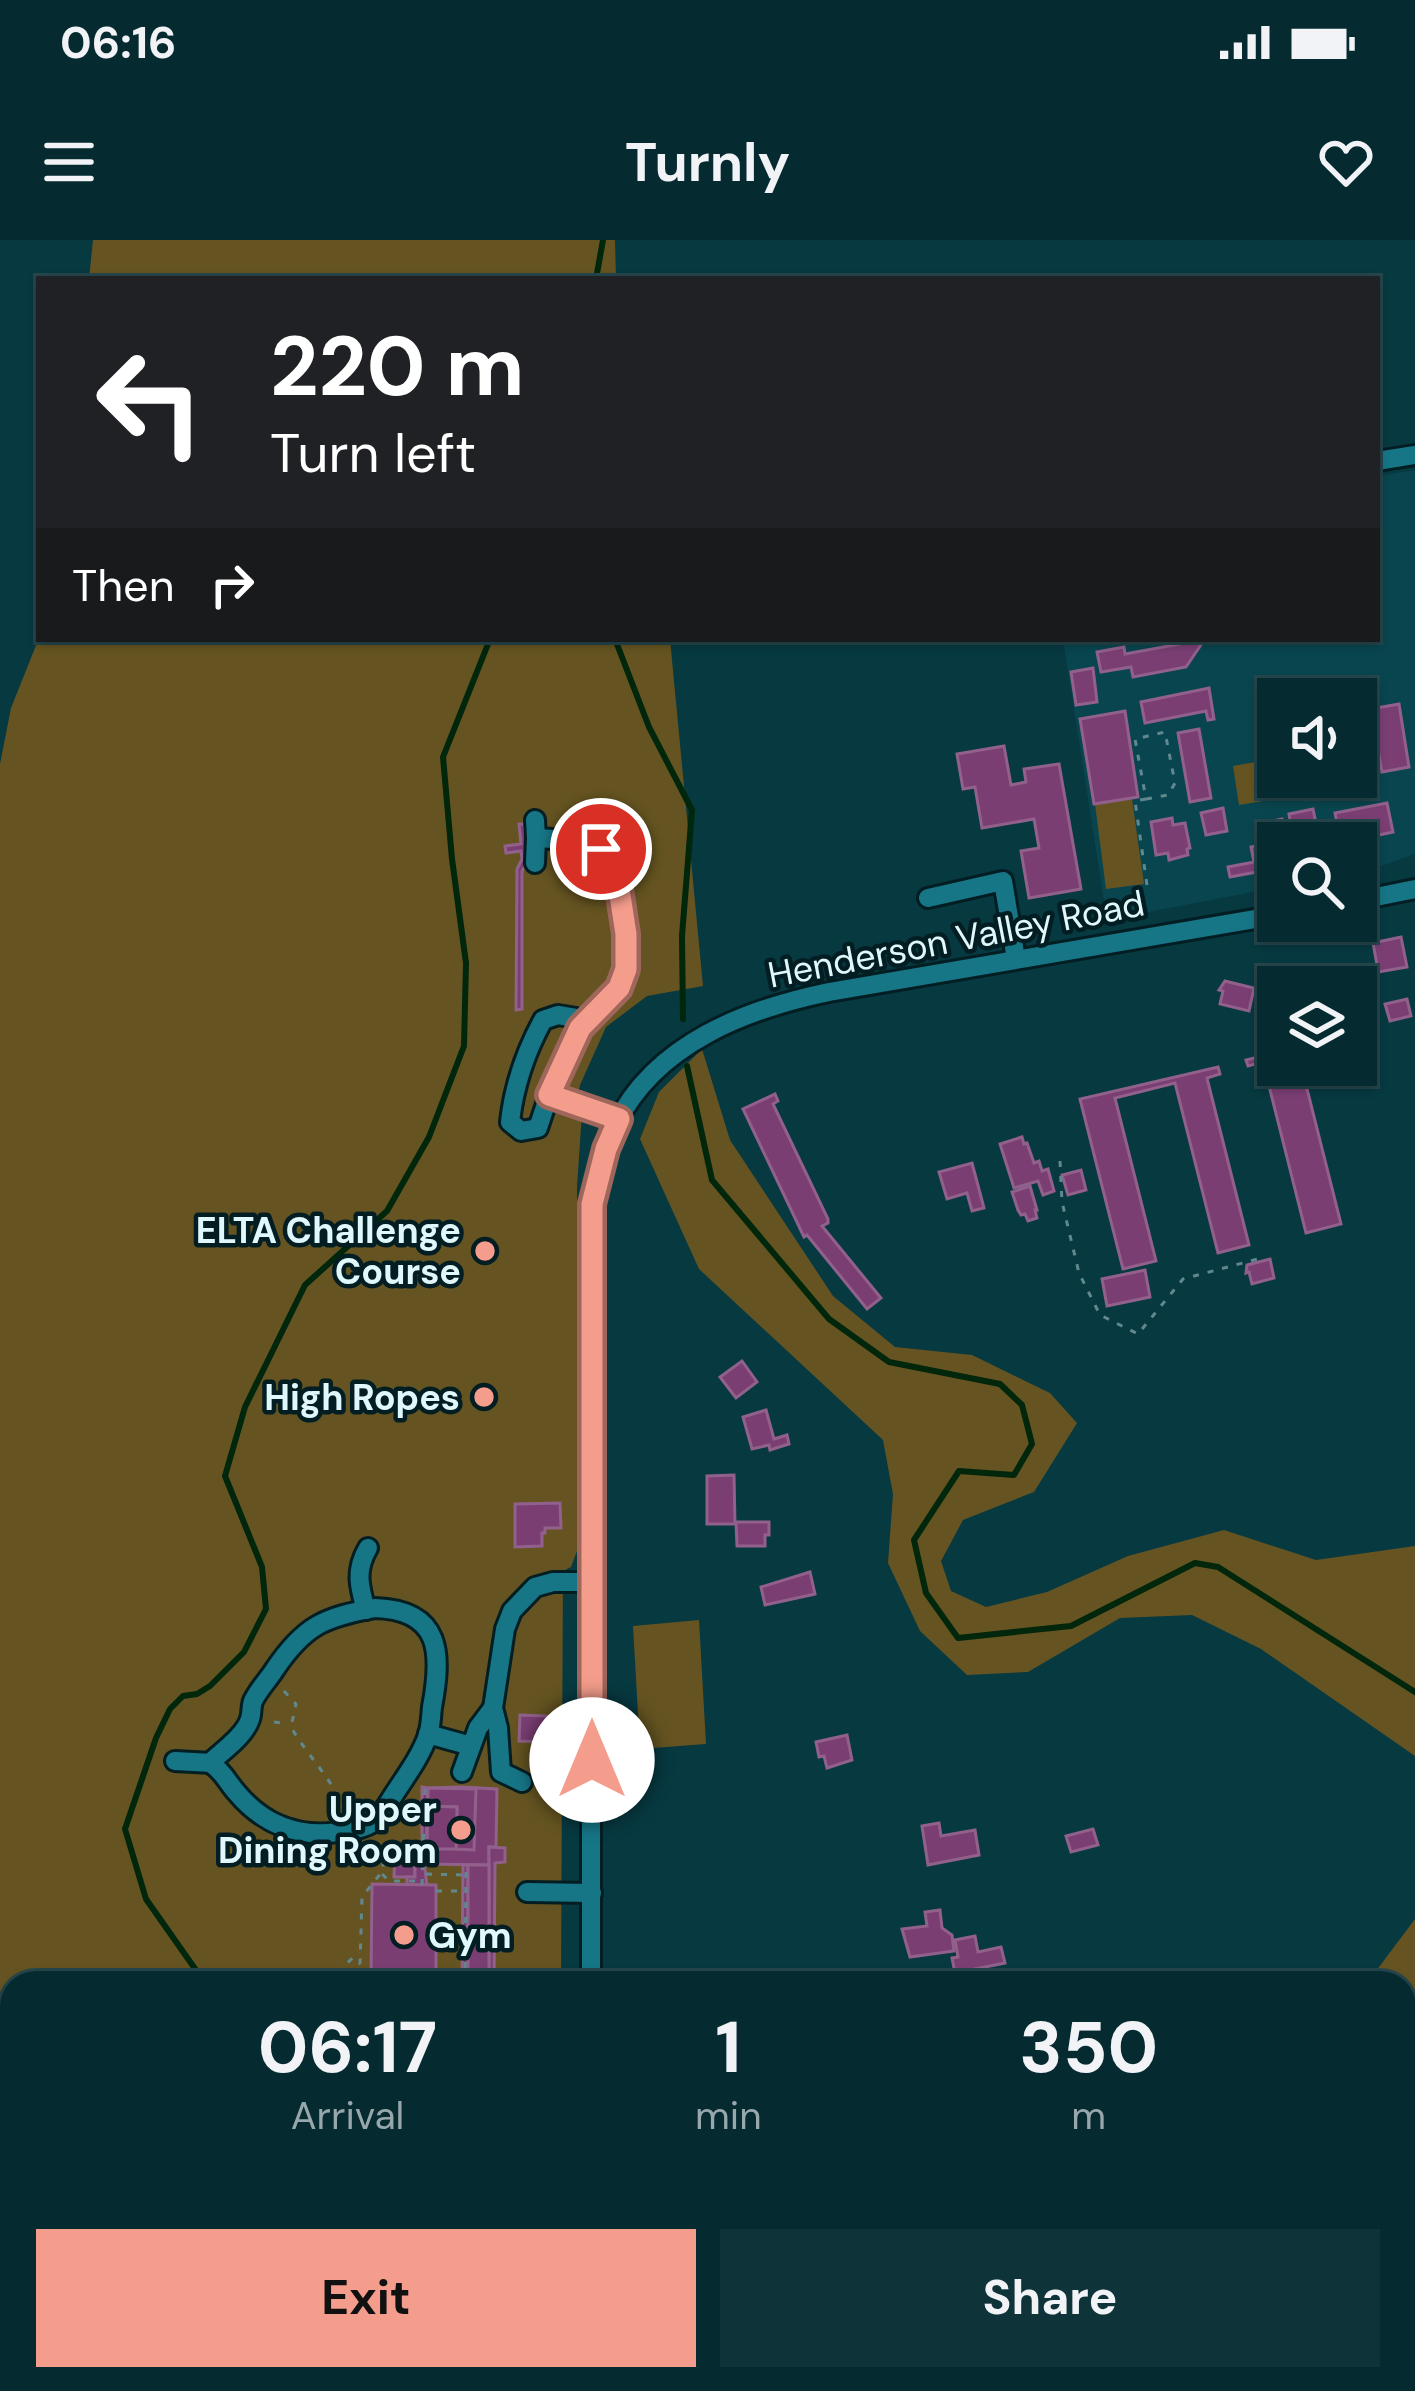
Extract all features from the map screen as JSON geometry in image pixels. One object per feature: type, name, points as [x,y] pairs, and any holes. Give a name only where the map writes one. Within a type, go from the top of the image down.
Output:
[{"type":"street","points":[[1380,461],[1415,455]]},
{"type":"street","points":[[536,863],[535,829],[601,849],[609,856],[626,934],[626,969],[619,988],[580,1028],[538,1128],[521,1131],[509,1122],[518,1075],[543,1020],[558,1015],[576,1018],[580,1028]]},
{"type":"street","points":[[928,898],[1003,880],[1016,959]]},
{"type":"street","points":[[1377,897],[1415,889]]},
{"type":"street","name":"Henderson Valley Road","points":[[591,1971],[592,1204],[606,1149],[631,1099],[668,1061],[746,1015],[829,992],[1257,918]]},
{"type":"street","points":[[549,1095],[619,1119]]},
{"type":"street","points":[[366,1610],[358,1581],[368,1548]]},
{"type":"street","points":[[522,1782],[501,1772],[493,1708],[505,1629],[512,1612],[535,1587],[592,1582]]},
{"type":"street","points":[[175,1761],[212,1763],[247,1804],[277,1826],[327,1834],[373,1825],[416,1781],[436,1671],[431,1632],[417,1617],[388,1608],[336,1615],[317,1623],[302,1635],[257,1694],[250,1720],[212,1763]]},
{"type":"street","points":[[462,1772],[479,1750],[483,1719],[493,1708]]},
{"type":"street","points":[[428,1734],[479,1750]]},
{"type":"street","points":[[526,1892],[592,1894]]},
{"type":"path","points":[[1146,800],[1135,739],[1165,732],[1175,783],[1168,795],[1146,800],[1135,801],[1147,885]]},
{"type":"path","points":[[1060,1161],[1062,1202],[1079,1273],[1100,1315],[1138,1334],[1183,1280],[1265,1257]]},
{"type":"path","points":[[285,1692],[296,1704],[290,1724],[333,1785],[347,1821]]},
{"type":"path","points":[[274,1722],[290,1724]]},
{"type":"path","points":[[381,1873],[389,1881],[422,1883],[424,1845],[416,1781]]},
{"type":"path","points":[[367,1971],[360,1964],[362,1897],[396,1844],[424,1845]]},
{"type":"path","points":[[465,1971],[466,1865]]},
{"type":"path","points":[[423,1874],[466,1875]]},
{"type":"path","points":[[436,1891],[466,1891]]},
{"type":"path","points":[[339,1971],[361,1951]]},
{"type":"shaded area","points":[[93,240],[615,240],[616,276],[89,276]]},
{"type":"shaded area","points":[[1415,470],[1415,854],[1377,867],[1377,822],[1257,822],[1257,891],[1107,920],[1063,642],[1380,642],[1380,476]]},
{"type":"shaded area","points":[[37,642],[670,642],[703,986],[647,996],[606,1027],[580,1085],[575,1109],[582,1112],[577,1187],[580,1543],[571,1567],[563,1571],[561,1971],[0,1971],[0,764],[11,708]]},
{"type":"shaded area","points":[[1257,762],[1257,798],[1280,798],[1239,805],[1233,766]]},
{"type":"shaded area","points":[[1132,799],[1144,884],[1106,889],[1095,804]]},
{"type":"shaded area","points":[[702,1049],[730,1140],[833,1296],[895,1347],[972,1355],[1050,1393],[1077,1423],[1034,1492],[963,1520],[941,1561],[951,1591],[986,1607],[1047,1592],[1128,1556],[1224,1530],[1316,1560],[1415,1546],[1415,1756],[1261,1649],[1192,1615],[1120,1618],[1028,1672],[967,1675],[920,1631],[888,1563],[893,1494],[883,1440],[699,1269],[640,1139],[659,1092]]},
{"type":"shaded area","points":[[699,1620],[706,1744],[640,1749],[633,1626]]},
{"type":"shaded area","points":[[1415,1919],[1415,1971],[1376,1971]]},
{"type":"building","points":[[1203,642],[1186,667],[1133,677],[1131,667],[1101,672],[1097,652],[1124,647],[1125,654]]},
{"type":"building","points":[[1093,668],[1097,702],[1076,705],[1071,672]]},
{"type":"building","points":[[1209,688],[1214,719],[1208,720],[1206,711],[1145,723],[1141,702]]},
{"type":"building","points":[[1399,704],[1409,767],[1382,772],[1377,708]]},
{"type":"building","points":[[1125,711],[1138,797],[1094,804],[1080,719]]},
{"type":"building","points":[[1199,729],[1211,798],[1190,802],[1178,733]]},
{"type":"building","points":[[1004,746],[1011,785],[1026,782],[1024,769],[1059,764],[1081,889],[1029,898],[1021,851],[1039,848],[1034,819],[982,828],[975,787],[963,789],[957,754]]},
{"type":"building","points":[[1387,803],[1393,832],[1377,835],[1377,822],[1337,822],[1335,813]]},
{"type":"building","points":[[1223,808],[1227,831],[1206,835],[1201,813]]},
{"type":"building","points":[[1313,809],[1316,822],[1290,822],[1289,814]]},
{"type":"building","points":[[1172,818],[1173,825],[1185,823],[1190,848],[1188,855],[1169,860],[1168,853],[1156,855],[1151,822]]},
{"type":"building","points":[[519,824],[524,824],[528,861],[522,871],[522,1009],[516,1010],[517,869],[522,859],[521,851],[506,853],[505,846],[521,844]]},
{"type":"building","points":[[1257,846],[1257,872],[1230,877],[1228,867],[1254,862],[1251,847]]},
{"type":"building","points":[[1401,937],[1407,967],[1377,972],[1377,966],[1371,966],[1377,965],[1373,943]]},
{"type":"building","points":[[1225,981],[1254,988],[1249,1011],[1220,1004],[1223,991],[1219,990]]},
{"type":"building","points":[[1407,999],[1411,1016],[1390,1021],[1385,1004]]},
{"type":"building","points":[[1218,1067],[1220,1074],[1207,1078],[1249,1245],[1218,1253],[1175,1083],[1115,1098],[1156,1261],[1123,1269],[1080,1099]]},
{"type":"building","points":[[1269,1086],[1306,1086],[1341,1224],[1306,1233]]},
{"type":"building","points":[[775,1094],[778,1101],[773,1104],[828,1219],[822,1226],[881,1298],[867,1309],[804,1237],[743,1109]]},
{"type":"building","points":[[1022,1137],[1034,1163],[1039,1161],[1042,1171],[1048,1169],[1054,1191],[1043,1195],[1038,1181],[1014,1188],[1000,1144]]},
{"type":"building","points":[[972,1163],[984,1208],[972,1211],[967,1193],[947,1199],[939,1172]]},
{"type":"building","points":[[1081,1170],[1086,1190],[1068,1195],[1062,1175]]},
{"type":"building","points":[[1030,1186],[1037,1218],[1028,1221],[1012,1192]]},
{"type":"building","points":[[1270,1259],[1274,1278],[1252,1284],[1247,1265]]},
{"type":"building","points":[[1145,1270],[1150,1297],[1107,1306],[1102,1279]]},
{"type":"building","points":[[742,1361],[757,1382],[736,1398],[720,1377]]},
{"type":"building","points":[[766,1410],[774,1439],[787,1435],[789,1444],[752,1449],[743,1417]]},
{"type":"building","points":[[734,1475],[735,1524],[707,1524],[707,1476]]},
{"type":"building","points":[[560,1503],[561,1528],[545,1528],[542,1546],[515,1547],[515,1504]]},
{"type":"building","points":[[736,1522],[769,1522],[765,1546],[737,1546]]},
{"type":"building","points":[[810,1572],[815,1594],[765,1605],[761,1587]]},
{"type":"building","points":[[520,1715],[546,1716],[545,1742],[519,1741]]},
{"type":"building","points":[[847,1735],[852,1760],[827,1768],[816,1742]]},
{"type":"building","points":[[422,1787],[428,1788],[426,1864],[422,1855]]},
{"type":"building","name":"Upper Dining Room","points":[[428,1788],[497,1789],[496,1847],[489,1847],[489,1865],[426,1864]]},
{"type":"building","points":[[428,1788],[476,1789],[474,1850],[456,1849],[457,1807],[428,1806]]},
{"type":"building","points":[[428,1806],[457,1807],[456,1849],[427,1849]]},
{"type":"building","points":[[939,1823],[941,1836],[975,1830],[979,1855],[928,1865],[922,1826]]},
{"type":"building","points":[[1093,1829],[1098,1845],[1071,1852],[1066,1836]]},
{"type":"building","points":[[489,1847],[505,1848],[505,1862],[495,1863],[494,1971],[489,1971]]},
{"type":"building","points":[[395,1850],[415,1851],[415,1877],[394,1877]]},
{"type":"building","points":[[415,1851],[422,1851],[427,1885],[407,1885],[407,1877],[415,1877]]},
{"type":"building","points":[[463,1865],[468,1865],[468,1971],[462,1971]]},
{"type":"building","points":[[468,1865],[489,1865],[489,1971],[468,1971]]},
{"type":"building","name":"Gym","points":[[372,1884],[436,1885],[436,1971],[371,1971]]},
{"type":"building","points":[[940,1910],[942,1928],[952,1935],[954,1951],[910,1957],[902,1929],[927,1926],[925,1912]]},
{"type":"building","points":[[975,1936],[978,1952],[1001,1947],[1005,1963],[955,1971],[955,1940]]},
{"type":"waterway","points":[[597,276],[603,240]]},
{"type":"waterway","points":[[197,1971],[146,1899],[125,1829],[170,1709],[183,1696],[210,1686],[244,1652],[266,1609],[262,1567],[225,1476],[245,1407],[305,1285],[387,1211],[429,1137],[464,1046],[466,963],[443,757],[489,642]]},
{"type":"waterway","points":[[616,642],[649,727],[692,810],[682,936],[683,1019]]},
{"type":"waterway","points":[[687,1066],[712,1180],[829,1319],[889,1362],[1000,1384],[1022,1405],[1032,1444],[1014,1475],[959,1471],[914,1540],[926,1593],[958,1638],[1071,1626],[1195,1563],[1218,1567],[1415,1692]]},
{"type":"place","name":"ELTA Challenge Course","points":[[485,1251]]},
{"type":"place","name":"High Ropes","points":[[484,1397]]},
{"type":"place","name":"Upper Dining Room","points":[[461,1830]]},
{"type":"place","name":"Gym","points":[[404,1935]]},
{"type":"route","points":[[592,1760],[592,1204],[619,1119],[549,1095],[580,1028],[619,988],[626,969],[617,876],[601,849]]}]
